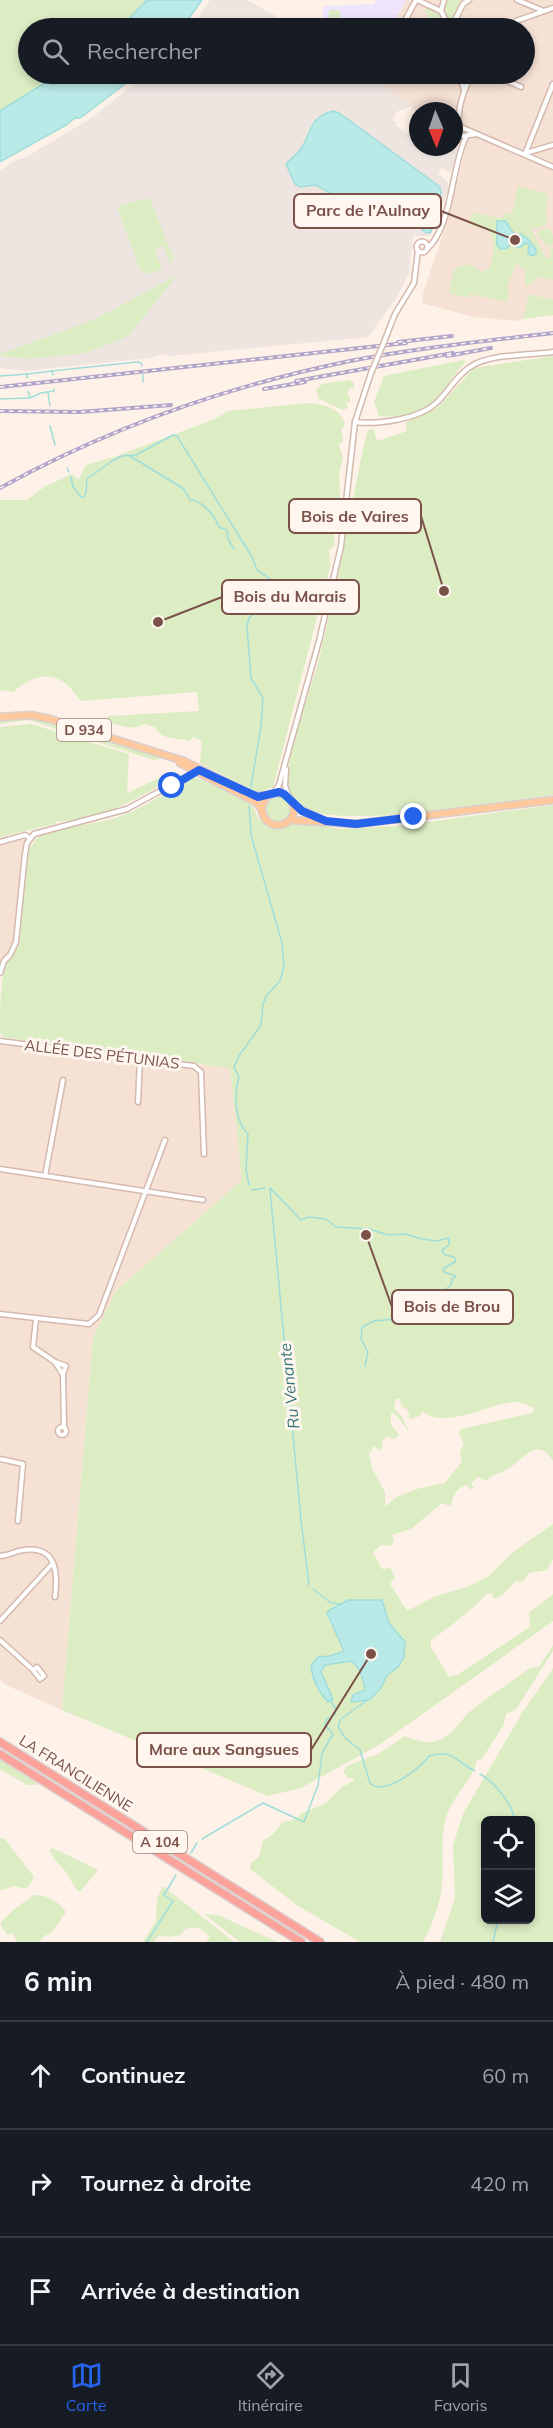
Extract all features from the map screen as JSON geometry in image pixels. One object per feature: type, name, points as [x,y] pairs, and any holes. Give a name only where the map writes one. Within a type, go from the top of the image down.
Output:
[{"type":"highway","name":"LA FRANCILIENNE","points":[[0,1742],[320,1942]]},
{"type":"highway","name":"LA FRANCILIENNE","points":[[0,1754],[300,1942]]},
{"type":"main road","name":"D 934","points":[[0,717],[31,715],[50,719],[197,766],[252,795],[270,795]]},
{"type":"main road","name":"D 934","points":[[167,756],[256,802],[261,809]]},
{"type":"main road","points":[[341,824],[312,817],[294,806],[289,796],[279,792],[270,795],[261,809],[265,819],[274,825],[300,819],[341,824],[553,800]]},
{"type":"main road","points":[[291,820],[294,806]]},
{"type":"street","points":[[406,18],[416,0],[441,11],[445,18]]},
{"type":"street","points":[[441,11],[444,0]]},
{"type":"street","points":[[517,0],[545,11]]},
{"type":"street","points":[[457,18],[467,1]]},
{"type":"street","points":[[525,18],[553,8]]},
{"type":"street","points":[[462,84],[464,91]]},
{"type":"street","points":[[416,265],[435,238],[447,207],[464,133],[458,120],[467,84]]},
{"type":"street","points":[[514,84],[520,87]]},
{"type":"street","points":[[525,154],[553,84]]},
{"type":"street","points":[[464,133],[481,135],[553,167]]},
{"type":"street","points":[[525,154],[553,145]]},
{"type":"street","points":[[270,795],[279,785],[286,762],[316,652],[341,546],[355,422],[371,373],[395,315],[414,283],[418,244],[435,238]]},
{"type":"street","points":[[424,243],[426,250]]},
{"type":"street","points":[[418,250],[426,250]]},
{"type":"street","points":[[355,422],[406,418],[421,414],[436,404],[463,372],[477,363],[553,352]]},
{"type":"street","points":[[286,762],[285,786],[289,796]]},
{"type":"street","points":[[0,973],[4,961],[10,955],[16,942],[25,854],[30,838],[39,832],[126,809],[199,770],[224,780]]},
{"type":"street","points":[[0,842],[25,835],[30,838]]},
{"type":"street","name":"ALLÉE DES PÉTUNIAS","points":[[0,1041],[194,1066],[201,1072],[204,1154]]},
{"type":"street","points":[[138,1102],[140,1059]]},
{"type":"street","points":[[45,1176],[63,1080]]},
{"type":"street","points":[[0,1314],[88,1324],[99,1315],[165,1140]]},
{"type":"street","points":[[0,1169],[203,1200]]},
{"type":"street","points":[[36,1318],[33,1347],[55,1362],[66,1366],[63,1375],[64,1427]]},
{"type":"street","points":[[0,1459],[23,1464],[18,1521]]},
{"type":"street","points":[[0,1556],[33,1550],[44,1554],[53,1563],[57,1572],[55,1597]]},
{"type":"street","points":[[0,1621],[53,1563]]},
{"type":"street","points":[[0,1640],[33,1670]]},
{"type":"shaded area","points":[[210,0],[247,0],[279,18],[198,18]]},
{"type":"shaded area","points":[[375,0],[406,0],[396,18],[322,18],[323,6],[375,4]]},
{"type":"shaded area","points":[[406,0],[553,0],[553,300],[530,294],[523,319],[515,321],[474,317],[422,303],[423,293],[449,217],[466,146],[463,145],[463,102],[409,102],[409,105],[380,84],[535,84],[535,18],[396,18]]},
{"type":"shaded area","points":[[134,84],[380,84],[409,104],[409,107],[396,112],[393,120],[409,134],[409,156],[456,156],[454,169],[449,172],[442,168],[438,174],[447,181],[449,188],[430,236],[413,236],[409,273],[397,297],[368,337],[169,356],[162,354],[150,358],[25,371],[0,368],[0,171],[14,161],[28,156],[90,119]]},
{"type":"shaded area","points":[[22,837],[26,840],[14,941],[9,953],[0,962],[0,843]]},
{"type":"shaded area","points":[[0,1044],[197,1070],[202,1064],[230,1067],[243,1179],[116,1291],[93,1338],[62,1710],[6,1685],[0,1680]]},
{"type":"green space","points":[[0,0],[147,0],[130,18],[18,18],[18,84],[43,84],[0,111]]},
{"type":"green space","points":[[446,0],[464,0],[453,18],[446,18],[443,9]]},
{"type":"green space","points":[[428,7],[439,12],[442,18],[427,18],[429,17],[425,9]]},
{"type":"green space","points":[[329,10],[340,10],[340,18],[329,18]]},
{"type":"green space","points":[[518,186],[548,194],[547,225],[531,229],[546,258],[552,255],[549,251],[553,247],[553,280],[538,277],[528,286],[525,285],[525,270],[516,264],[507,288],[509,298],[506,302],[470,294],[468,298],[449,293],[454,269],[468,264],[481,272],[489,269],[493,239],[486,230],[469,225],[472,212],[502,219],[504,212],[512,214]]},
{"type":"green space","points":[[142,199],[150,199],[173,257],[171,266],[164,246],[155,249],[162,269],[148,274],[140,270],[117,207]]},
{"type":"green space","points":[[543,229],[550,229],[553,236],[553,244],[549,247],[536,234]]},
{"type":"green space","points":[[178,275],[129,335],[124,338],[85,353],[29,359],[0,356],[0,354],[93,320]]},
{"type":"green space","points":[[529,294],[553,300],[553,315],[523,319]]},
{"type":"green space","points":[[553,356],[553,795],[463,808],[386,815],[324,814],[305,808],[295,799],[288,787],[290,759],[326,630],[367,431],[373,428],[377,441],[407,431],[405,423],[437,408],[474,368]]},
{"type":"green space","points":[[463,360],[466,362],[440,394],[424,409],[405,417],[379,416],[374,402],[384,376]]},
{"type":"green space","points":[[349,380],[354,383],[354,389],[350,388],[347,393],[350,397],[350,403],[345,401],[348,408],[343,410],[319,399],[316,390],[322,384]]},
{"type":"green space","points":[[308,403],[320,404],[335,411],[340,414],[345,424],[341,430],[343,441],[339,445],[343,458],[339,473],[341,511],[333,524],[335,545],[329,550],[330,567],[273,787],[258,793],[200,763],[202,741],[193,737],[189,741],[170,738],[162,735],[155,727],[144,724],[129,727],[104,721],[108,716],[199,711],[197,692],[81,701],[65,683],[51,677],[31,680],[13,692],[0,690],[0,500],[27,500],[44,487],[72,474],[78,480],[86,465],[114,457],[215,419],[228,411]]},
{"type":"green space","points":[[23,717],[49,720],[157,755],[160,759],[154,760],[28,720],[0,724],[0,719]]},
{"type":"green space","points":[[31,724],[129,754],[127,793],[174,771],[177,774],[136,799],[103,813],[71,821],[57,821],[55,824],[0,837],[0,727]]},
{"type":"green space","points":[[187,779],[200,779],[251,802],[258,818],[269,827],[277,828],[298,820],[338,829],[399,826],[553,805],[553,1461],[547,1453],[535,1450],[486,1481],[478,1477],[471,1483],[474,1488],[471,1490],[466,1485],[458,1490],[452,1504],[449,1506],[442,1503],[411,1529],[392,1535],[394,1542],[390,1546],[381,1545],[373,1552],[382,1569],[390,1568],[395,1577],[390,1584],[407,1611],[436,1596],[467,1587],[489,1576],[513,1552],[553,1524],[553,1559],[547,1570],[529,1573],[523,1582],[516,1581],[501,1596],[494,1599],[491,1593],[486,1594],[470,1610],[431,1640],[431,1647],[449,1677],[457,1675],[530,1627],[529,1613],[553,1594],[553,1621],[379,1745],[301,1788],[268,1796],[62,1710],[93,1338],[116,1291],[242,1180],[230,1068],[2,1037],[0,1032],[3,979],[6,964],[18,948],[20,941],[25,869],[33,843],[40,836],[48,833],[125,815]],"holes":[[[396,1399],[400,1399],[401,1406],[408,1410],[410,1419],[420,1416],[423,1412],[433,1417],[456,1417],[516,1402],[534,1408],[532,1413],[461,1429],[459,1434],[464,1443],[460,1453],[462,1461],[445,1483],[416,1489],[395,1498],[385,1507],[385,1492],[372,1468],[369,1454],[374,1446],[380,1451],[383,1445],[382,1440],[389,1436],[392,1439],[397,1438],[399,1434],[391,1425],[391,1413],[395,1414],[410,1433],[402,1417],[394,1408]],[[365,1601],[382,1601],[389,1623],[405,1642],[404,1657],[398,1667],[387,1675],[381,1688],[369,1700],[351,1702],[365,1690],[357,1667],[351,1661],[325,1665],[321,1672],[333,1699],[321,1694],[312,1677],[318,1657],[330,1656],[344,1649],[327,1617]]]},
{"type":"green space","points":[[278,794],[288,798],[292,808],[288,818],[278,822],[268,818],[264,808],[268,798]]},
{"type":"green space","points":[[553,1645],[553,1651],[516,1709],[506,1714],[504,1724],[482,1759],[477,1760],[448,1812],[443,1839],[441,1892],[435,1915],[423,1942],[360,1942],[298,1906],[250,1869],[251,1863],[259,1857],[263,1840],[270,1837],[283,1822],[294,1820],[302,1813],[326,1803],[342,1787],[354,1781],[353,1778],[348,1778],[343,1771],[349,1765],[378,1754],[405,1736],[429,1742],[443,1738],[486,1699],[530,1668],[539,1667]]},
{"type":"green space","points":[[553,1668],[553,1942],[440,1942],[455,1898],[453,1845],[463,1814],[522,1713]]},
{"type":"green space","points":[[0,1758],[34,1779],[37,1785],[27,1785],[0,1769]]},
{"type":"green space","points":[[0,1838],[4,1838],[34,1877],[27,1889],[14,1886],[0,1891]]},
{"type":"green space","points":[[53,1848],[98,1870],[80,1892],[51,1854],[49,1850]]},
{"type":"green space","points":[[163,1886],[234,1942],[206,1942],[210,1937],[202,1930],[193,1928],[185,1929],[181,1935],[158,1936],[154,1942],[143,1942],[156,1921],[157,1898]]},
{"type":"green space","points":[[34,1895],[52,1899],[66,1912],[52,1932],[43,1937],[40,1942],[17,1942],[13,1933],[7,1935],[0,1923]]},
{"type":"green space","points":[[204,1914],[218,1915],[277,1942],[240,1942]]},
{"type":"water","points":[[147,0],[202,0],[189,18],[130,18]]},
{"type":"water","points":[[43,84],[125,84],[80,118],[75,118],[0,162],[0,111]]},
{"type":"water","points":[[333,111],[339,113],[440,187],[441,193],[431,232],[426,233],[417,225],[378,226],[366,220],[361,209],[350,198],[340,199],[316,185],[300,187],[295,184],[286,164],[300,150],[315,122]]},
{"type":"water","points":[[497,221],[505,221],[514,234],[521,234],[529,240],[536,254],[532,256],[528,253],[529,245],[526,243],[519,248],[511,244],[507,248],[500,249],[497,245]]},
{"type":"water","points":[[348,1600],[382,1600],[389,1623],[405,1642],[404,1657],[398,1667],[387,1675],[381,1688],[369,1700],[351,1702],[353,1695],[365,1690],[357,1667],[351,1661],[325,1665],[321,1672],[333,1699],[328,1702],[316,1685],[311,1665],[318,1657],[344,1651],[327,1613]]},
{"type":"waterway","points":[[52,371],[137,362],[142,366]]},
{"type":"waterway","points":[[27,374],[52,371],[53,375]]},
{"type":"waterway","points":[[0,376],[27,374],[27,378]]},
{"type":"waterway","points":[[143,375],[143,382]]},
{"type":"waterway","points":[[28,391],[30,398],[54,391],[54,389]]},
{"type":"waterway","points":[[48,393],[50,406]]},
{"type":"waterway","points":[[0,399],[29,398]]},
{"type":"waterway","points":[[50,426],[55,445]]},
{"type":"waterway","points":[[71,477],[73,487],[81,497],[84,497],[87,479],[112,461],[122,456],[136,455],[173,435],[177,436],[252,557],[257,570],[270,579],[265,604],[249,618],[247,626],[251,678],[263,698],[251,787]]},
{"type":"waterway","points":[[130,456],[184,489],[190,500],[203,506],[219,527],[227,530],[228,539],[234,549]]},
{"type":"waterway","points":[[67,468],[69,472]]},
{"type":"waterway","points":[[249,806],[251,835],[282,943],[284,966],[280,981],[267,995],[263,1004],[261,1025],[234,1067],[239,1077],[236,1107],[243,1129],[248,1134],[246,1169],[249,1185]]},
{"type":"waterway","points":[[252,1190],[265,1188]]},
{"type":"waterway","points":[[270,1188],[301,1220],[309,1217],[326,1219],[336,1227],[369,1229],[388,1235],[405,1234],[437,1241],[449,1238],[449,1245],[442,1250],[445,1255],[454,1257],[456,1261],[443,1269],[444,1272],[456,1276],[452,1279],[451,1285],[431,1301],[401,1311],[396,1319],[374,1321],[362,1327],[361,1339],[368,1352],[365,1366]]},
{"type":"waterway","name":"Ru Venante","points":[[270,1189],[309,1585]]},
{"type":"waterway","name":"Ru Venante","points":[[313,1589],[331,1603],[340,1604]]},
{"type":"waterway","name":"Ru Venante","points":[[202,1839],[263,1803],[304,1822],[318,1785],[322,1753],[333,1734],[325,1725],[326,1720],[335,1714],[336,1709],[330,1700]]},
{"type":"waterway","points":[[366,1701],[341,1719],[338,1726],[345,1738],[360,1750],[370,1783],[376,1786],[393,1784],[411,1774],[429,1756],[438,1754],[454,1757],[475,1771]]},
{"type":"waterway","points":[[480,1774],[502,1794],[511,1807],[513,1816]]},
{"type":"waterway","name":"Ru Venante","points":[[191,1853],[197,1843]]},
{"type":"waterway","name":"Ru Venante","points":[[147,1942],[173,1901],[164,1895],[176,1875]]},
{"type":"waterway","points":[[493,1942],[497,1924]]},
{"type":"railway","points":[[0,488],[41,466],[126,428],[214,396],[259,383],[375,356],[553,333]]},
{"type":"railway","points":[[398,342],[452,336]]},
{"type":"railway","points":[[0,387],[406,343]]},
{"type":"railway","points":[[447,356],[491,348]]},
{"type":"railway","points":[[296,381],[453,353]]},
{"type":"railway","points":[[264,389],[305,382]]},
{"type":"railway","points":[[0,411],[80,412],[171,405]]},
{"type":"place","name":"Parc de l'Aulnay","points":[[515,240]]},
{"type":"place","name":"Bois de Vaires","points":[[444,591]]},
{"type":"place","name":"Bois du Marais","points":[[158,622]]},
{"type":"place","name":"Bois de Brou","points":[[366,1235]]},
{"type":"place","name":"Mare aux Sangsues","points":[[371,1654]]},
{"type":"route","points":[[172,786],[199,770],[258,797],[279,792],[289,796],[294,806],[312,817],[326,821],[356,824],[414,817]]}]
